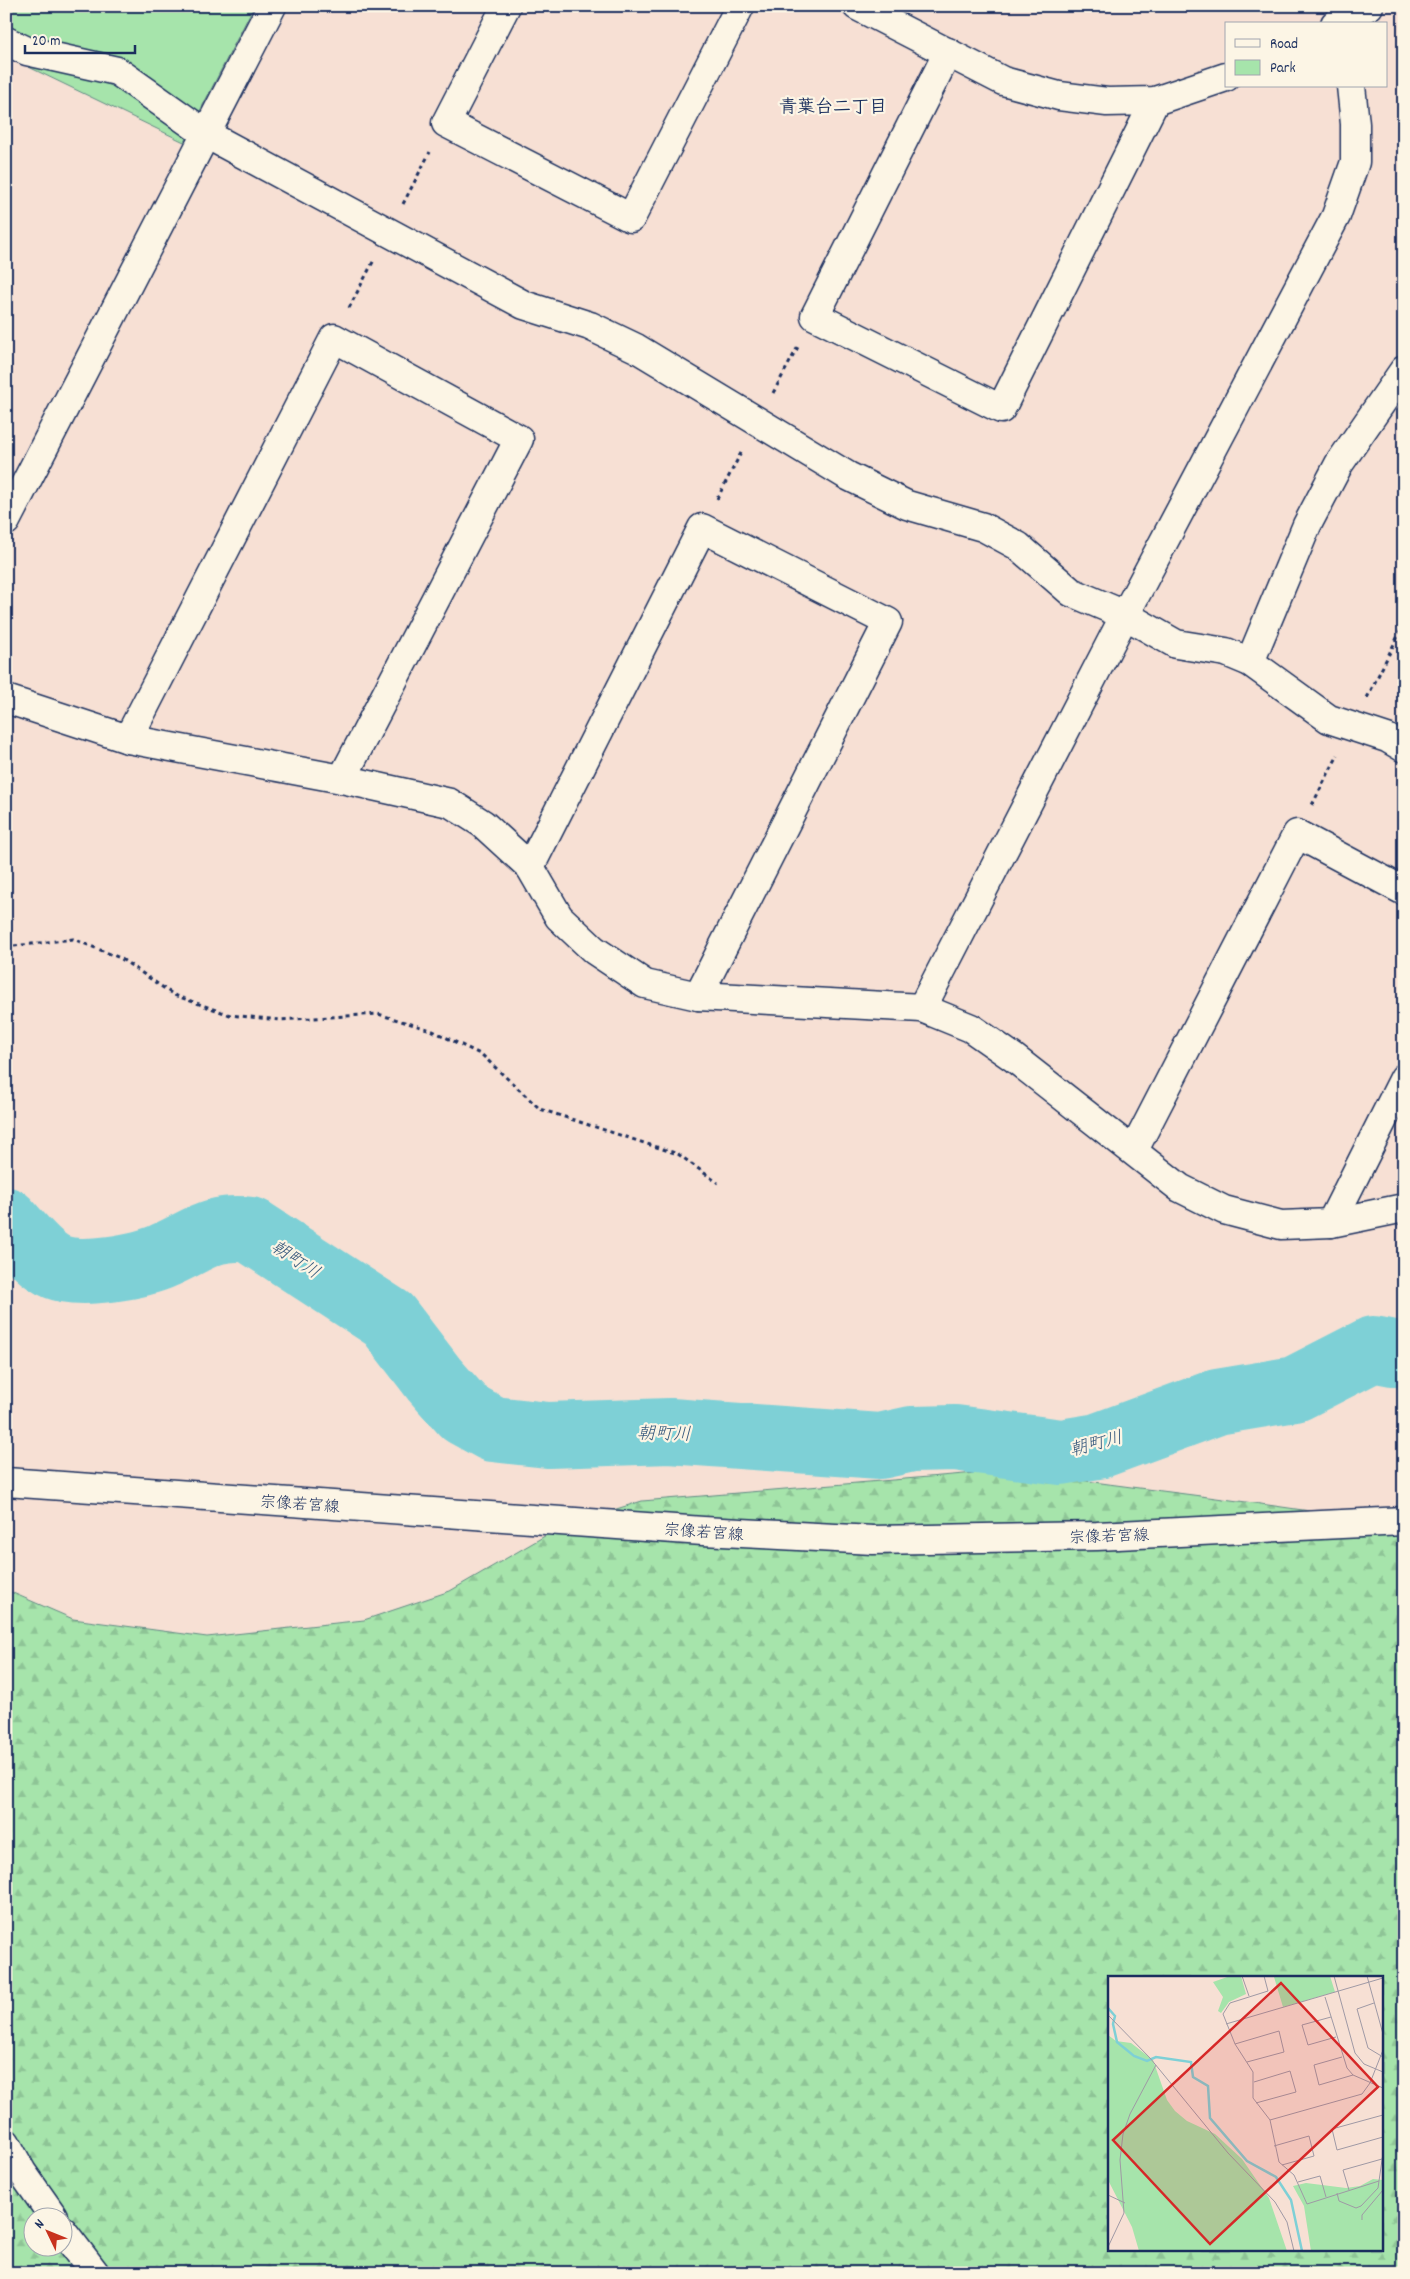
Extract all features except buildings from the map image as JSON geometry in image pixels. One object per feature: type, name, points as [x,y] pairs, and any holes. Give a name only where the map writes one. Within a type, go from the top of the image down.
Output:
[{"type":"street","points":[[6,522],[272,6]]},
{"type":"street","points":[[506,6],[446,123],[631,218],[740,6]]},
{"type":"street","points":[[857,6],[1003,81],[1059,96],[1107,102],[1155,101],[1225,77]]},
{"type":"street","points":[[1320,6],[1328,22]]},
{"type":"street","points":[[1339,22],[1368,6]]},
{"type":"street","points":[[6,42],[27,51],[117,71],[206,134],[524,305],[590,326],[636,348],[848,476],[907,504],[983,527],[1018,546],[1070,592],[1125,615],[1176,644],[1226,652],[1250,662],[1329,719],[1387,738],[1404,748]]},
{"type":"street","points":[[948,52],[815,316],[1001,409],[1155,101]]},
{"type":"street","points":[[922,1008],[1125,615],[1336,216],[1354,162],[1355,124],[1351,88]]},
{"type":"street","points":[[128,739],[334,338],[519,438],[342,779]]},
{"type":"street","points":[[1250,662],[1307,524],[1339,464],[1404,370]]},
{"type":"street","points":[[530,867],[702,528],[888,622],[698,996]]},
{"type":"street","points":[[6,699],[128,739],[342,779],[450,803],[483,824],[530,867],[559,917],[594,950],[645,984],[698,996],[922,1008],[971,1028],[1014,1058],[1134,1150],[1180,1188],[1224,1210],[1282,1225],[1331,1223],[1404,1208]]},
{"type":"street","points":[[1134,1150],[1297,834],[1404,891]]},
{"type":"street","points":[[1331,1223],[1404,1078]]},
{"type":"street","name":"宗像若宮線","points":[[6,1482],[703,1531],[873,1540],[1097,1536],[1404,1521]]},
{"type":"street","points":[[6,2143],[22,2172],[46,2206]]},
{"type":"street","points":[[72,2243],[95,2273]]},
{"type":"path","points":[[6,947],[73,939],[120,958],[174,995],[230,1015],[280,1020],[378,1014],[431,1030],[482,1055],[540,1109],[678,1154],[718,1183]]},
{"type":"green space","points":[[6,6],[254,6],[184,142],[6,56]]},
{"type":"green space","points":[[1012,1470],[1306,1510],[1404,1527],[1404,2273],[6,2273],[6,1590],[73,1619],[207,1637],[364,1620],[450,1591],[562,1526],[642,1501]]},
{"type":"waterway","name":"朝町川","points":[[6,1220],[50,1264],[68,1270],[81,1271],[111,1269],[142,1263],[165,1255],[206,1235],[226,1230],[251,1230],[388,1319],[434,1379],[464,1413],[493,1429],[548,1435],[670,1431],[880,1446],[912,1439],[955,1438],[1061,1452],[1098,1446],[1217,1402],[1295,1389],[1373,1349],[1404,1355]]},
{"type":"district","name":"青葉台二丁目","points":[[833,106]]}]
